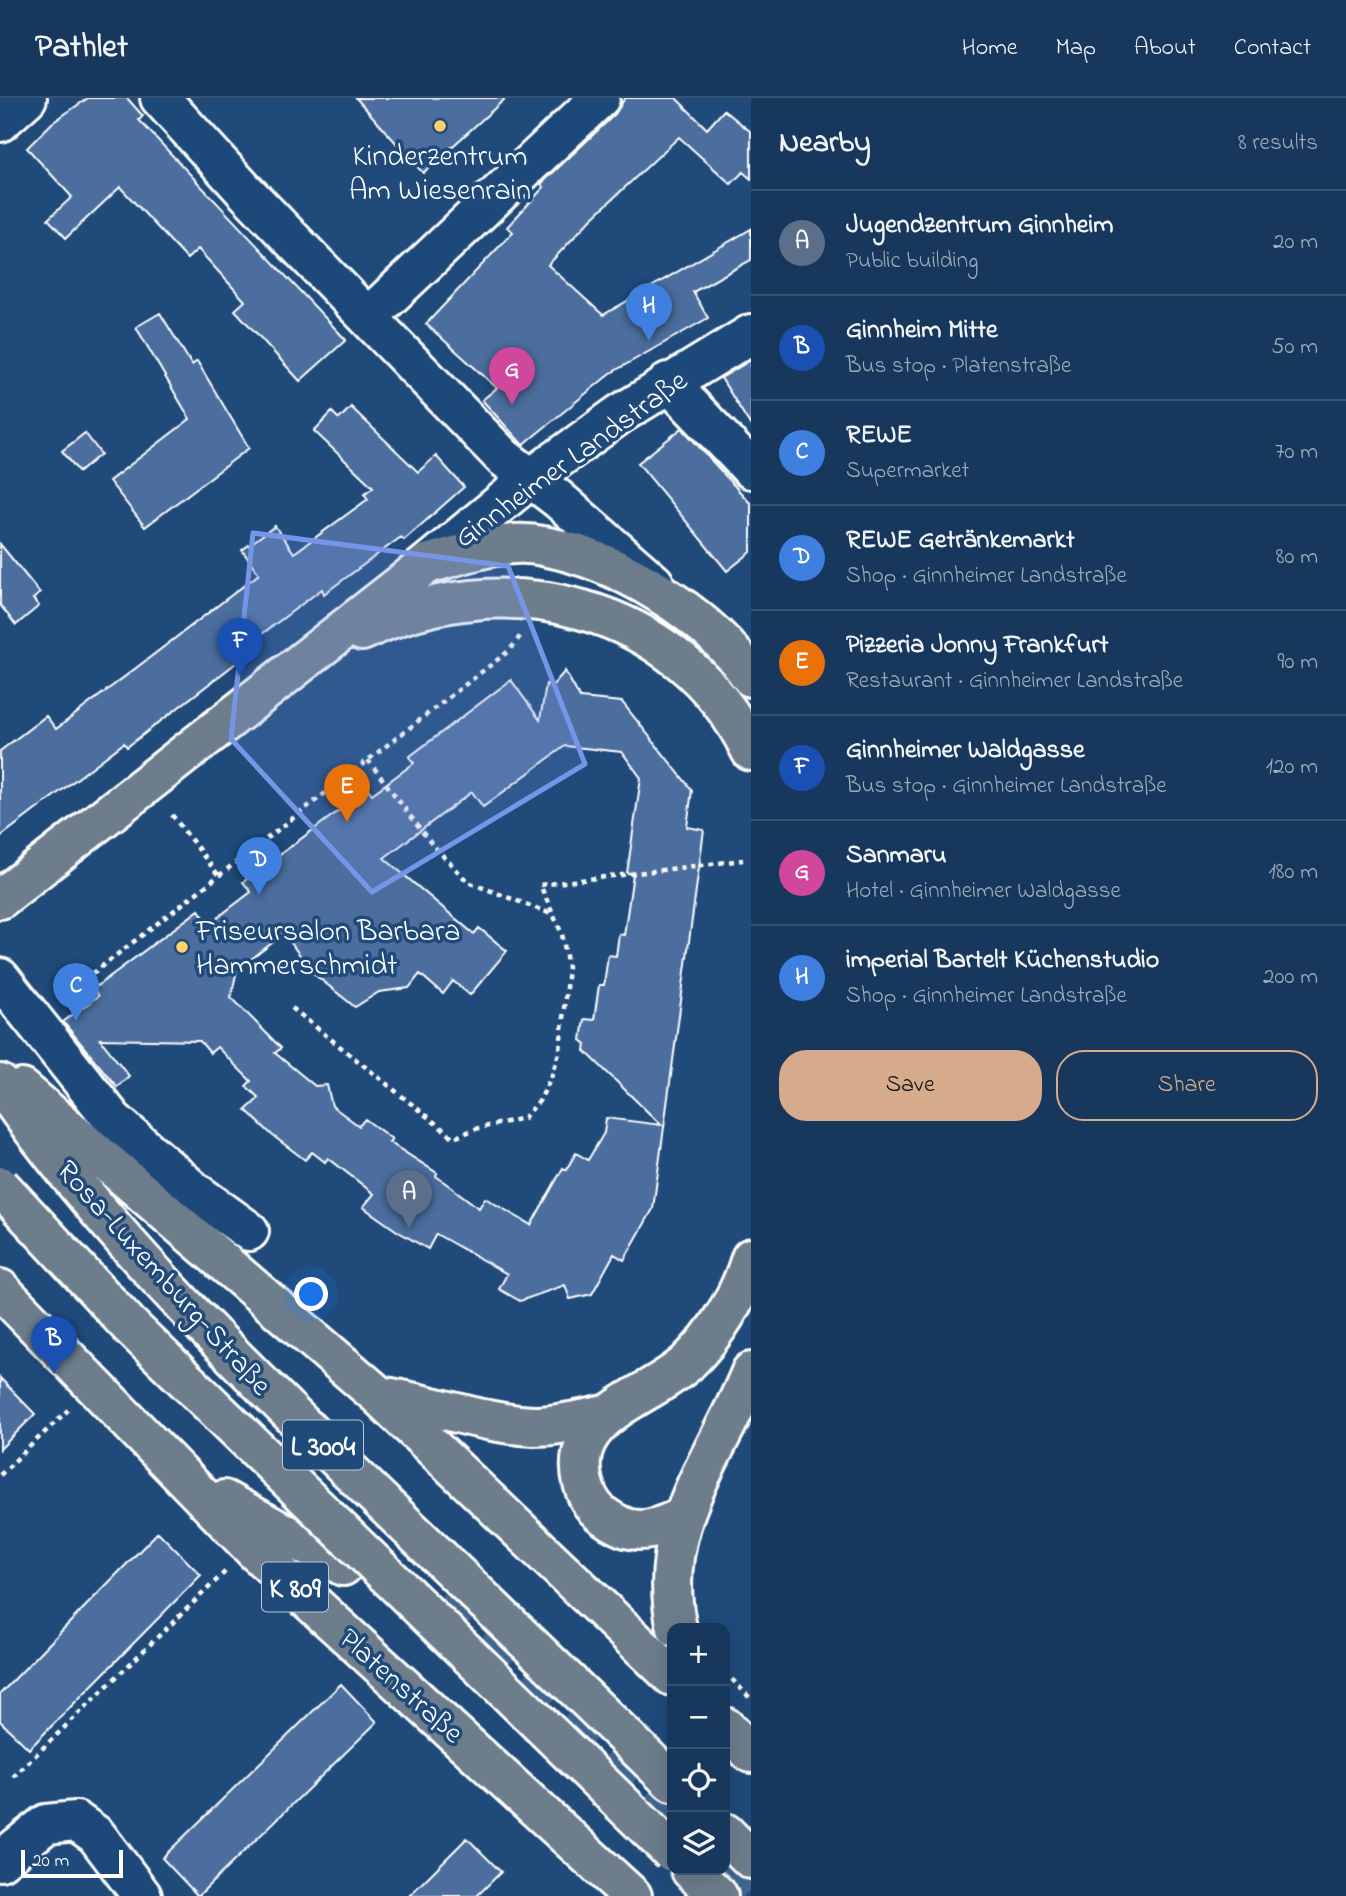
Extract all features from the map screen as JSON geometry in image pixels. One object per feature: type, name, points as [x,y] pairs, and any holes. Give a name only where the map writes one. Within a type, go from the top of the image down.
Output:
[{"type":"main road","name":"Ginnheimer Landstraße","points":[[0,899],[427,564],[489,547],[541,545],[598,564],[674,601],[705,625],[738,659],[751,677]]},
{"type":"main road","name":"Ginnheimer Landstraße","points":[[313,655],[405,613],[474,599],[537,600],[576,605],[627,627],[683,663],[708,688],[751,751]]},
{"type":"main road","points":[[0,1070],[379,1396],[667,1671]]},
{"type":"main road","name":"Rosa-Luxemburg-Straße","points":[[0,1084],[29,1125],[116,1232],[240,1363],[667,1777]]},
{"type":"main road","name":"Rosa-Luxemburg-Straße","points":[[0,1186],[129,1325],[667,1847]]},
{"type":"main road","points":[[379,1396],[423,1402],[493,1421],[535,1426],[605,1415],[662,1382],[688,1362],[713,1332],[732,1303],[751,1258]]},
{"type":"main road","name":"Platenstraße","points":[[0,1289],[254,1550],[632,1896]]},
{"type":"main road","points":[[676,1623],[670,1574],[681,1518],[751,1372]]},
{"type":"main road","points":[[605,1415],[588,1438],[583,1451],[581,1474],[588,1501],[600,1514],[623,1527],[655,1530],[681,1518]]},
{"type":"main road","name":"K 809","points":[[174,1470],[296,1542],[343,1566]]},
{"type":"main road","points":[[730,1732],[751,1753]]},
{"type":"main road","points":[[730,1838],[751,1858]]},
{"type":"main road","points":[[696,1875],[718,1896]]},
{"type":"street","points":[[0,122],[27,98]]},
{"type":"street","points":[[160,98],[243,189],[503,457],[674,601]]},
{"type":"street","points":[[368,317],[600,98]]},
{"type":"street","name":"Ginnheimer Landstraße","points":[[427,564],[530,479],[667,382],[751,334]]},
{"type":"street","points":[[667,382],[751,469]]},
{"type":"street","points":[[0,978],[113,1120],[195,1192],[249,1231]]},
{"type":"street","points":[[0,1861],[46,1824],[76,1821],[96,1835],[142,1896]]},
{"type":"path","points":[[50,1007],[510,650],[525,630]]},
{"type":"path","points":[[368,760],[430,842],[468,882],[554,915]]},
{"type":"path","points":[[172,815],[219,876]]},
{"type":"path","points":[[292,1008],[454,1138],[475,1129],[517,1122],[540,1100],[560,1050],[568,967],[554,915],[540,886],[743,860]]},
{"type":"path","points":[[0,1475],[75,1404]]},
{"type":"path","points":[[13,1777],[234,1563]]},
{"type":"path","points":[[730,1677],[751,1699]]},
{"type":"highlighted area","points":[[253,533],[508,566],[585,764],[372,892],[231,739]]},
{"type":"building","points":[[88,98],[127,98],[143,116],[139,120],[346,340],[300,381],[235,310],[245,301],[198,249],[187,259],[120,187],[66,238],[48,219],[72,197],[27,148],[52,123]]},
{"type":"building","name":"Kinderzentrum Am Wiesenrain","points":[[356,98],[506,98],[423,173]]},
{"type":"building","points":[[625,98],[676,98],[707,129],[724,110],[751,132],[751,179],[743,172],[731,184],[679,137],[591,219],[548,265],[603,315],[751,229],[751,260],[693,292],[708,318],[611,373],[523,445],[482,400],[497,388],[426,324],[513,232],[507,227],[544,187],[541,184],[615,114]]},
{"type":"building","points":[[160,313],[192,365],[197,361],[249,448],[145,527],[109,481],[190,419],[136,327]]},
{"type":"building","points":[[751,360],[751,426],[721,378]]},
{"type":"building","points":[[351,407],[418,472],[436,456],[464,487],[404,540],[401,537],[324,594],[322,589],[258,637],[262,643],[127,747],[124,743],[0,837],[0,751],[46,716],[56,729],[259,574],[242,550],[275,526],[294,553],[368,499],[364,494],[373,487],[314,431],[332,412],[339,419]]},
{"type":"building","points":[[682,428],[751,504],[751,552],[727,571],[638,463]]},
{"type":"building","points":[[85,433],[101,454],[79,472],[62,451]]},
{"type":"building","points":[[0,544],[40,593],[33,599],[39,606],[16,625],[0,605]]},
{"type":"building","points":[[565,671],[580,698],[622,702],[692,790],[687,827],[704,830],[653,1209],[624,1260],[614,1254],[592,1294],[570,1299],[565,1285],[520,1301],[499,1289],[507,1274],[436,1234],[428,1249],[397,1231],[363,1207],[374,1194],[328,1158],[325,1162],[312,1152],[305,1160],[272,1135],[246,1110],[259,1098],[246,1086],[251,1081],[217,1047],[210,1053],[200,1041],[100,1039],[129,1076],[117,1087],[63,1022],[98,996],[93,989],[199,910],[209,924],[251,892],[243,882],[368,789],[372,794],[414,763],[409,757],[511,680],[540,720],[546,684],[553,685]],"holes":[[[565,746],[622,752],[641,778],[627,873],[633,874],[624,935],[619,934],[616,956],[608,955],[604,985],[599,985],[594,1020],[584,1019],[581,1040],[586,1044],[585,1051],[661,1125],[606,1118],[604,1133],[588,1160],[576,1153],[566,1170],[563,1168],[531,1225],[485,1198],[479,1208],[436,1176],[437,1173],[389,1142],[392,1139],[365,1119],[359,1126],[332,1106],[327,1085],[315,1086],[275,1053],[281,1048],[231,997],[237,970],[284,934],[314,974],[355,1007],[379,992],[409,988],[420,974],[443,994],[453,981],[470,995],[507,951],[479,928],[474,934],[384,858],[472,792],[483,807]]]},
{"type":"building","points":[[0,1378],[35,1414],[0,1449]]},
{"type":"building","points":[[158,1532],[201,1575],[29,1749],[0,1721],[0,1694]]},
{"type":"building","points":[[341,1684],[377,1722],[198,1896],[162,1858]]},
{"type":"building","points":[[467,1838],[501,1872],[477,1896],[409,1896]]},
{"type":"tunnel","points":[[433,1609],[521,1668],[671,1812]]},
{"type":"tunnel","points":[[730,1868],[751,1889]]},
{"type":"place","name":"Kinderzentrum Am Wiesenrain","points":[[440,126]]},
{"type":"place","name":"imperial Bartelt Küchenstudio","points":[[649,341]]},
{"type":"place","name":"Sanmaru","points":[[512,405]]},
{"type":"place","name":"Ginnheimer Waldgasse","points":[[240,676]]},
{"type":"place","name":"Pizzeria Jonny Frankfurt","points":[[347,822]]},
{"type":"place","name":"REWE Getränkemarkt","points":[[259,895]]},
{"type":"place","name":"Friseursalon Barbara Hammerschmidt","points":[[182,947]]},
{"type":"place","name":"REWE","points":[[76,1021]]},
{"type":"place","name":"Jugendzentrum Ginnheim","points":[[409,1228]]},
{"type":"place","name":"Ginnheim Mitte","points":[[54,1374]]}]
